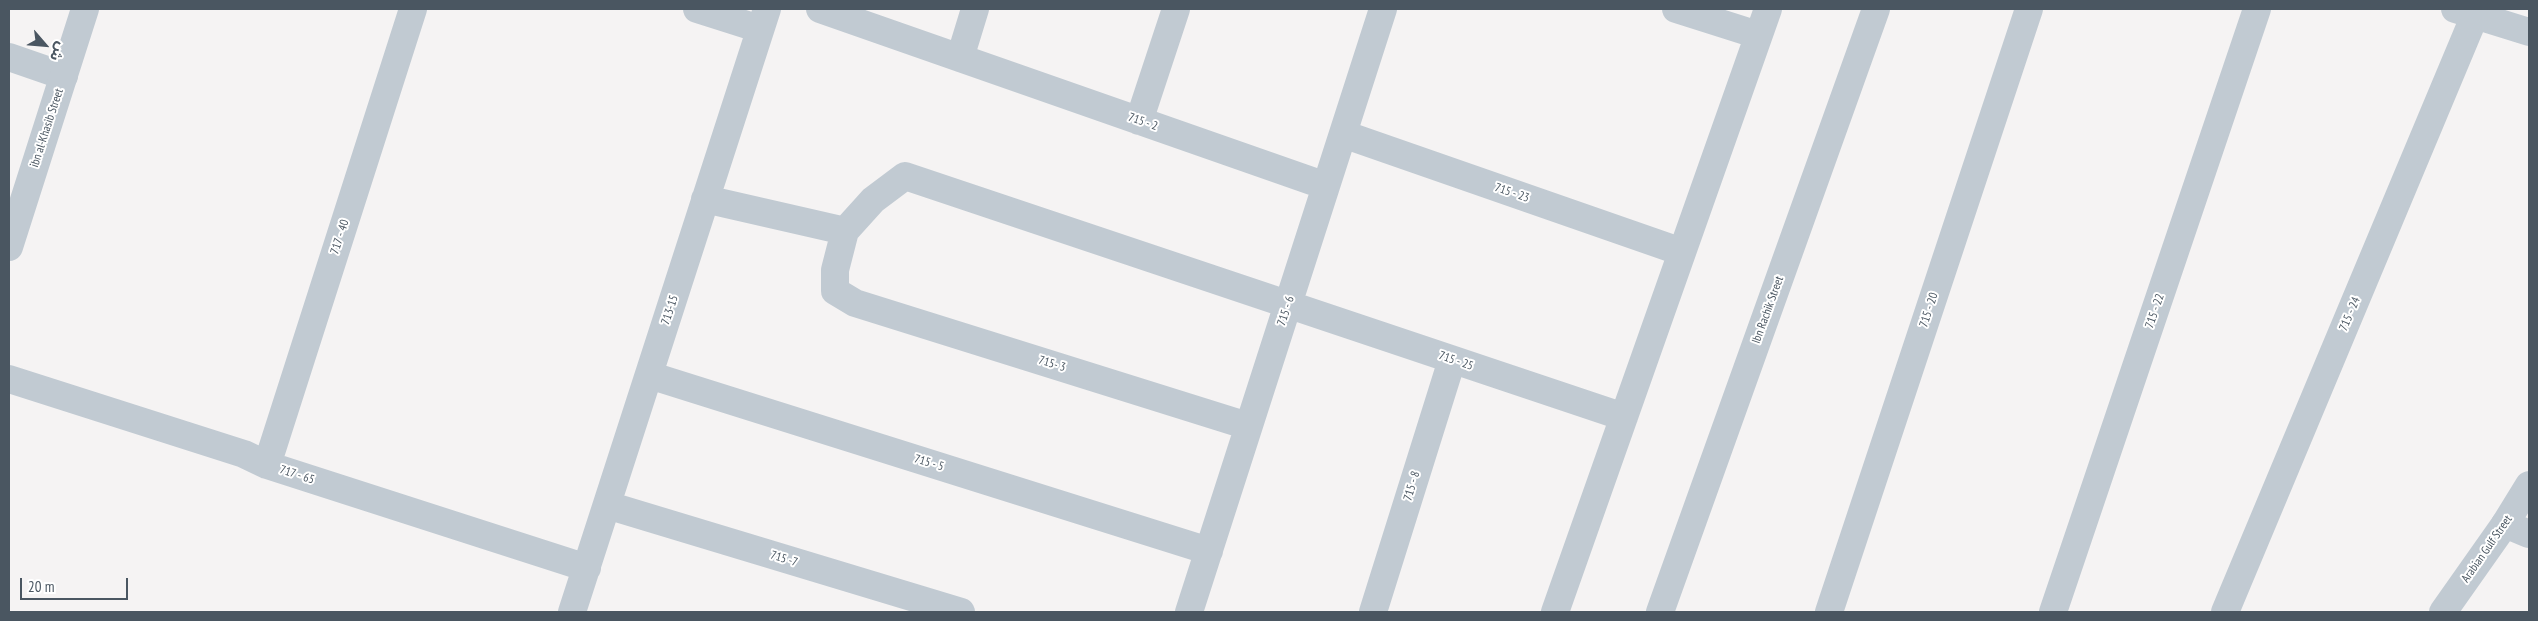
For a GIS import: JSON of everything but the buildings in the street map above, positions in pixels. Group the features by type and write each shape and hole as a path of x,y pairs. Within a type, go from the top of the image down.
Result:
{"street":[{"name":"ibn al-Khasib Street","path":"9,247 85,9"},
{"name":"717 - 40","path":"267,465 413,9"},
{"path":"697,9 764,19"},
{"name":"715 - 2","path":"820,9 1326,186"},
{"path":"960,58 975,9"},
{"path":"1139,120 1176,9"},
{"name":"715 - 6","path":"1189,612 1383,9"},
{"path":"1676,9 1758,35"},
{"path":"1555,612 1768,9"},
{"name":"Ibn Rachik Street","path":"1660,612 1876,9"},
{"name":"715 - 20","path":"1833,611 2029,9"},
{"name":"715 - 22","path":"2053,612 2257,9"},
{"path":"2465,12 2529,32"},
{"name":"715 - 24","path":"2225,612 2465,12"},
{"name":"713-15","path":"572,612 764,19"},
{"path":"9,57 64,76"},
{"name":"715 - 23","path":"1343,134 1682,252"},
{"name":"715 - 25","path":"845,231 873,200 905,176 1624,417"},
{"path":"705,199 845,231"},
{"name":"715- 3","path":"845,231 835,270 835,291 855,302 1248,426"},
{"name":"715 - 8","path":"1373,612 1452,360"},
{"name":"715 - 5","path":"649,375 1208,550"},
{"name":"717 - 65","path":"9,378 244,454 267,465 587,568"},
{"name":"Arabian Gulf Street","path":"2443,612 2517,529 2529,485"},
{"name":"715 -7","path":"607,505 961,612"}]}
